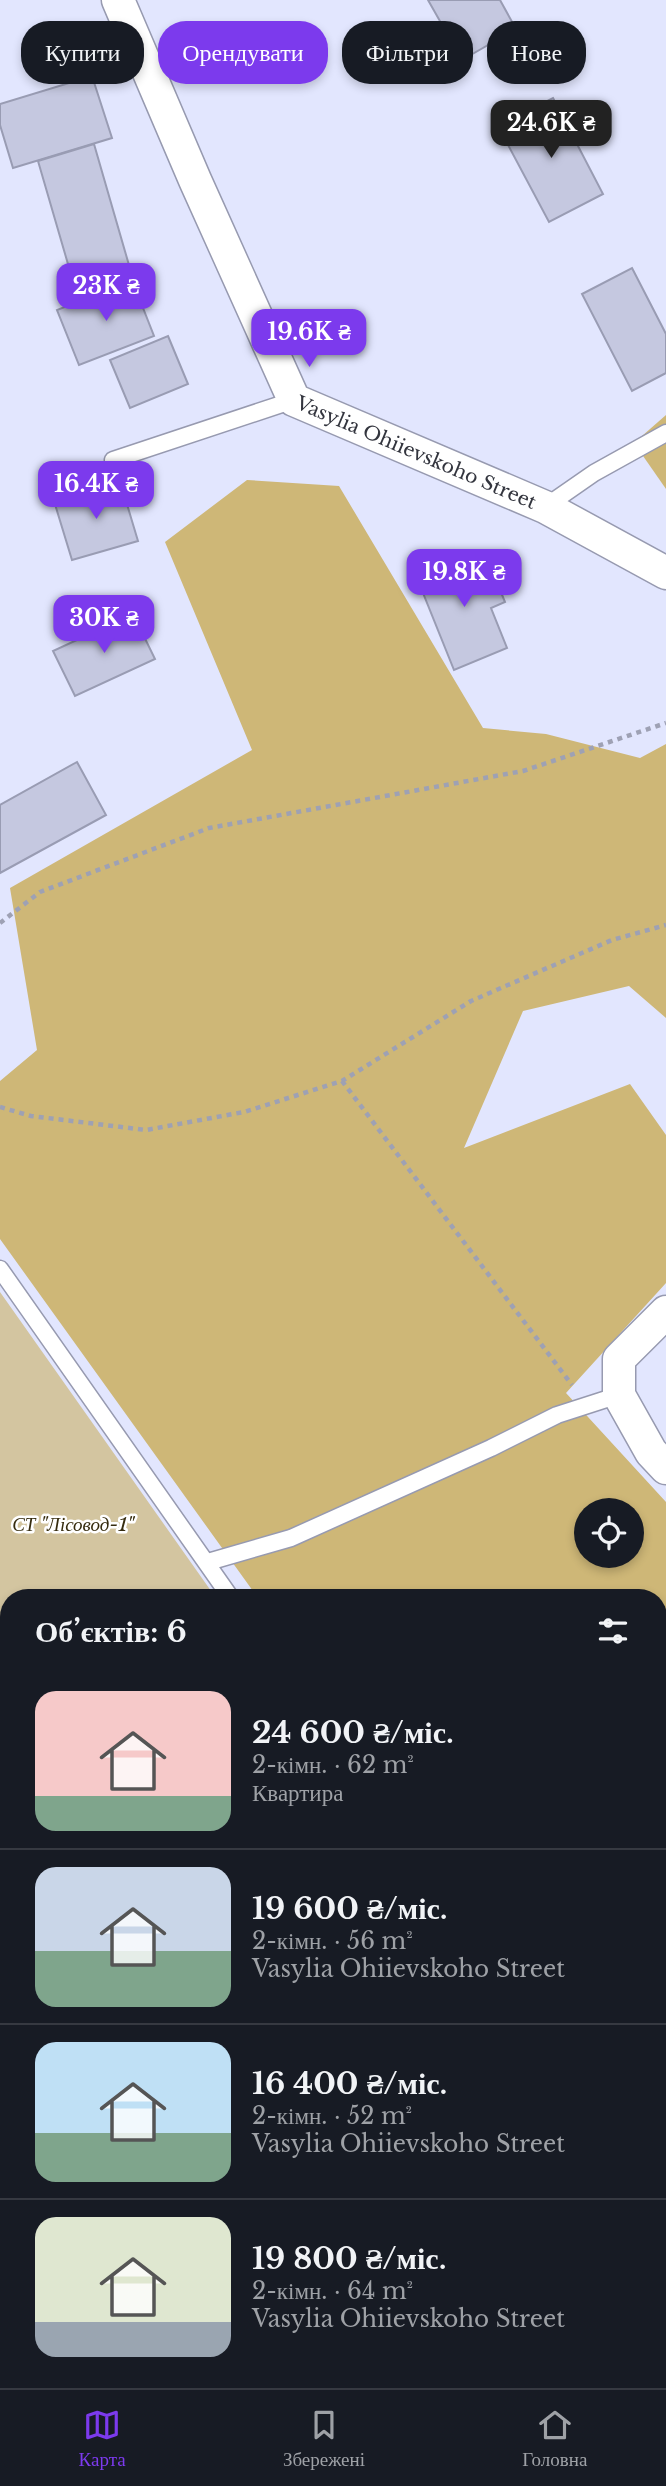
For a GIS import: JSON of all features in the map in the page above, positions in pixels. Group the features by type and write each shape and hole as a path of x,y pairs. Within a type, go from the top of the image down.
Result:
{"street":[{"name":"Vasylia Ohiievskoho Street","path":"118,0 294,400 545,507 666,573"},
{"path":"666,1312 619,1359 620,1395 651,1452 666,1468"}],"lane":[{"path":"113,460 294,400"},
{"path":"545,507 594,473 666,433"},
{"path":"0,1269 225,1589"},
{"path":"208,1562 291,1538 478,1454 557,1415 620,1395"}],"path":[{"path":"0,923 40,892 209,828 523,771 666,723"},
{"path":"0,1107 30,1116 146,1130 244,1112 342,1081 471,1002 612,940 666,925"},
{"path":"342,1081 579,1394 620,1395"}],"green space":[{"name":"СТ \"Лісовод-1\"","path":"0,1292 210,1589 0,1589"}],"shaded area":[{"path":"666,415 666,489 634,443"},
{"path":"247,480 339,486 483,728 546,734 640,758 666,744 666,1018 629,986 523,1011 464,1148 630,1084 666,1135 666,1283 566,1393 666,1502 666,1589 252,1589 0,1239 0,1081 37,1050 10,888 252,750 165,542"}],"building":[{"path":"428,0 500,0 512,21 487,21 487,46 473,54 473,21 440,21"},
{"path":"66,84 95,84 112,138 13,168 0,125 0,104"},
{"path":"553,98 603,194 549,222 498,126"},
{"path":"94,144 133,279 77,295 38,161"},
{"path":"632,268 666,334 666,373 632,391 582,294"},
{"path":"132,280 154,336 79,365 57,310"},
{"path":"168,336 188,384 130,408 110,360"},
{"path":"120,481 138,541 72,560 54,501"},
{"path":"468,552 476,573 491,568 505,602 491,608 507,648 454,670 415,573"},
{"path":"133,614 155,659 75,696 53,651"},
{"path":"77,762 106,815 0,873 0,805"}]}
